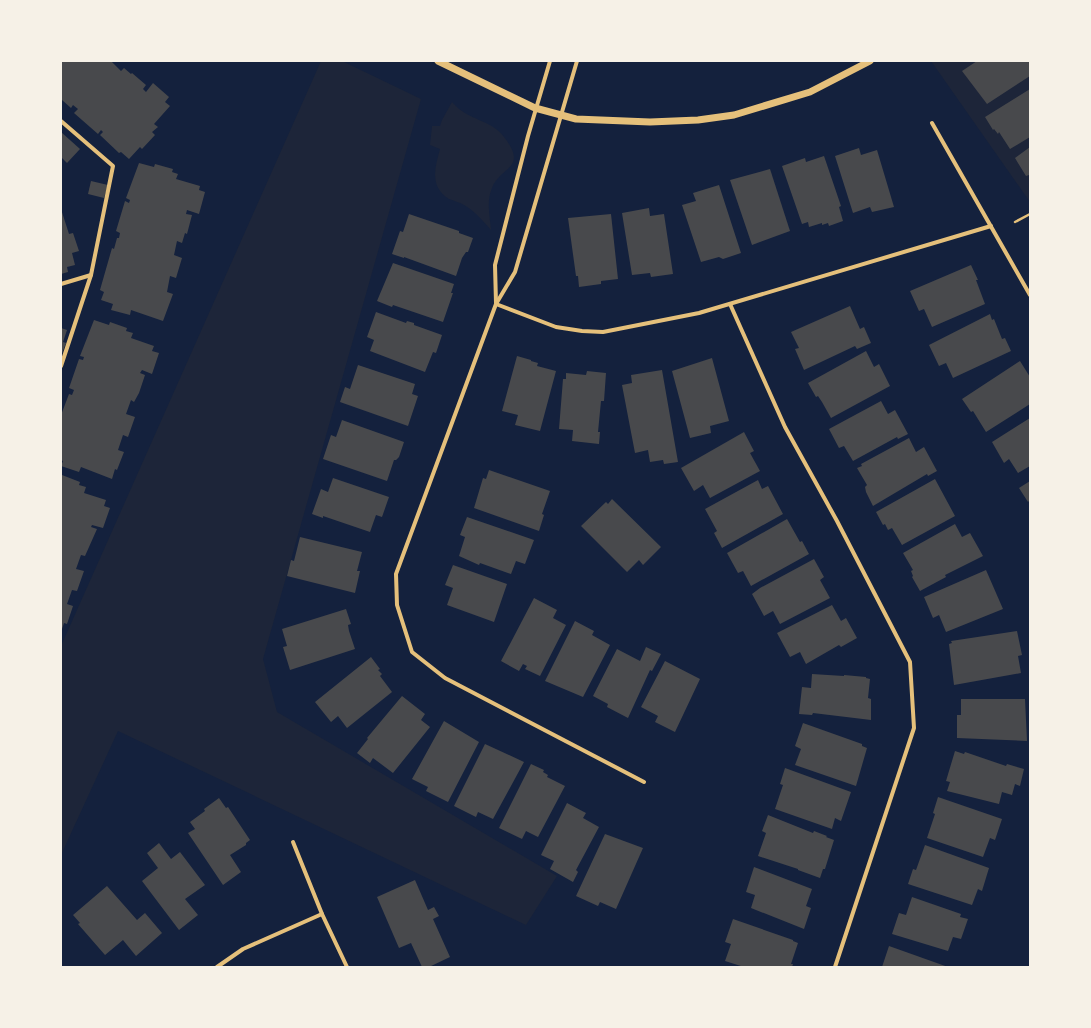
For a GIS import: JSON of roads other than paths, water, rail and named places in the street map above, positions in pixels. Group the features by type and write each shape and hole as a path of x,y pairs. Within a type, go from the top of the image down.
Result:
{"street":[{"path":"438,61 536,108 576,119 650,122 698,120 734,114 810,92 870,61"},
{"path":"496,304 495,265 536,108 550,61"},
{"path":"577,61 515,272 496,304 396,574 397,605 402,625 412,652 445,678 644,782"},
{"path":"61,121 113,166 91,275 61,366"},
{"path":"932,123 1030,295"},
{"path":"496,304 556,327 582,332 603,332 699,313 992,226"},
{"path":"61,284 91,275"},
{"path":"730,304 785,427 837,521 910,662 914,728 835,967"},
{"path":"293,842 322,914 347,967"},
{"path":"218,967 243,949 322,914"}]}
